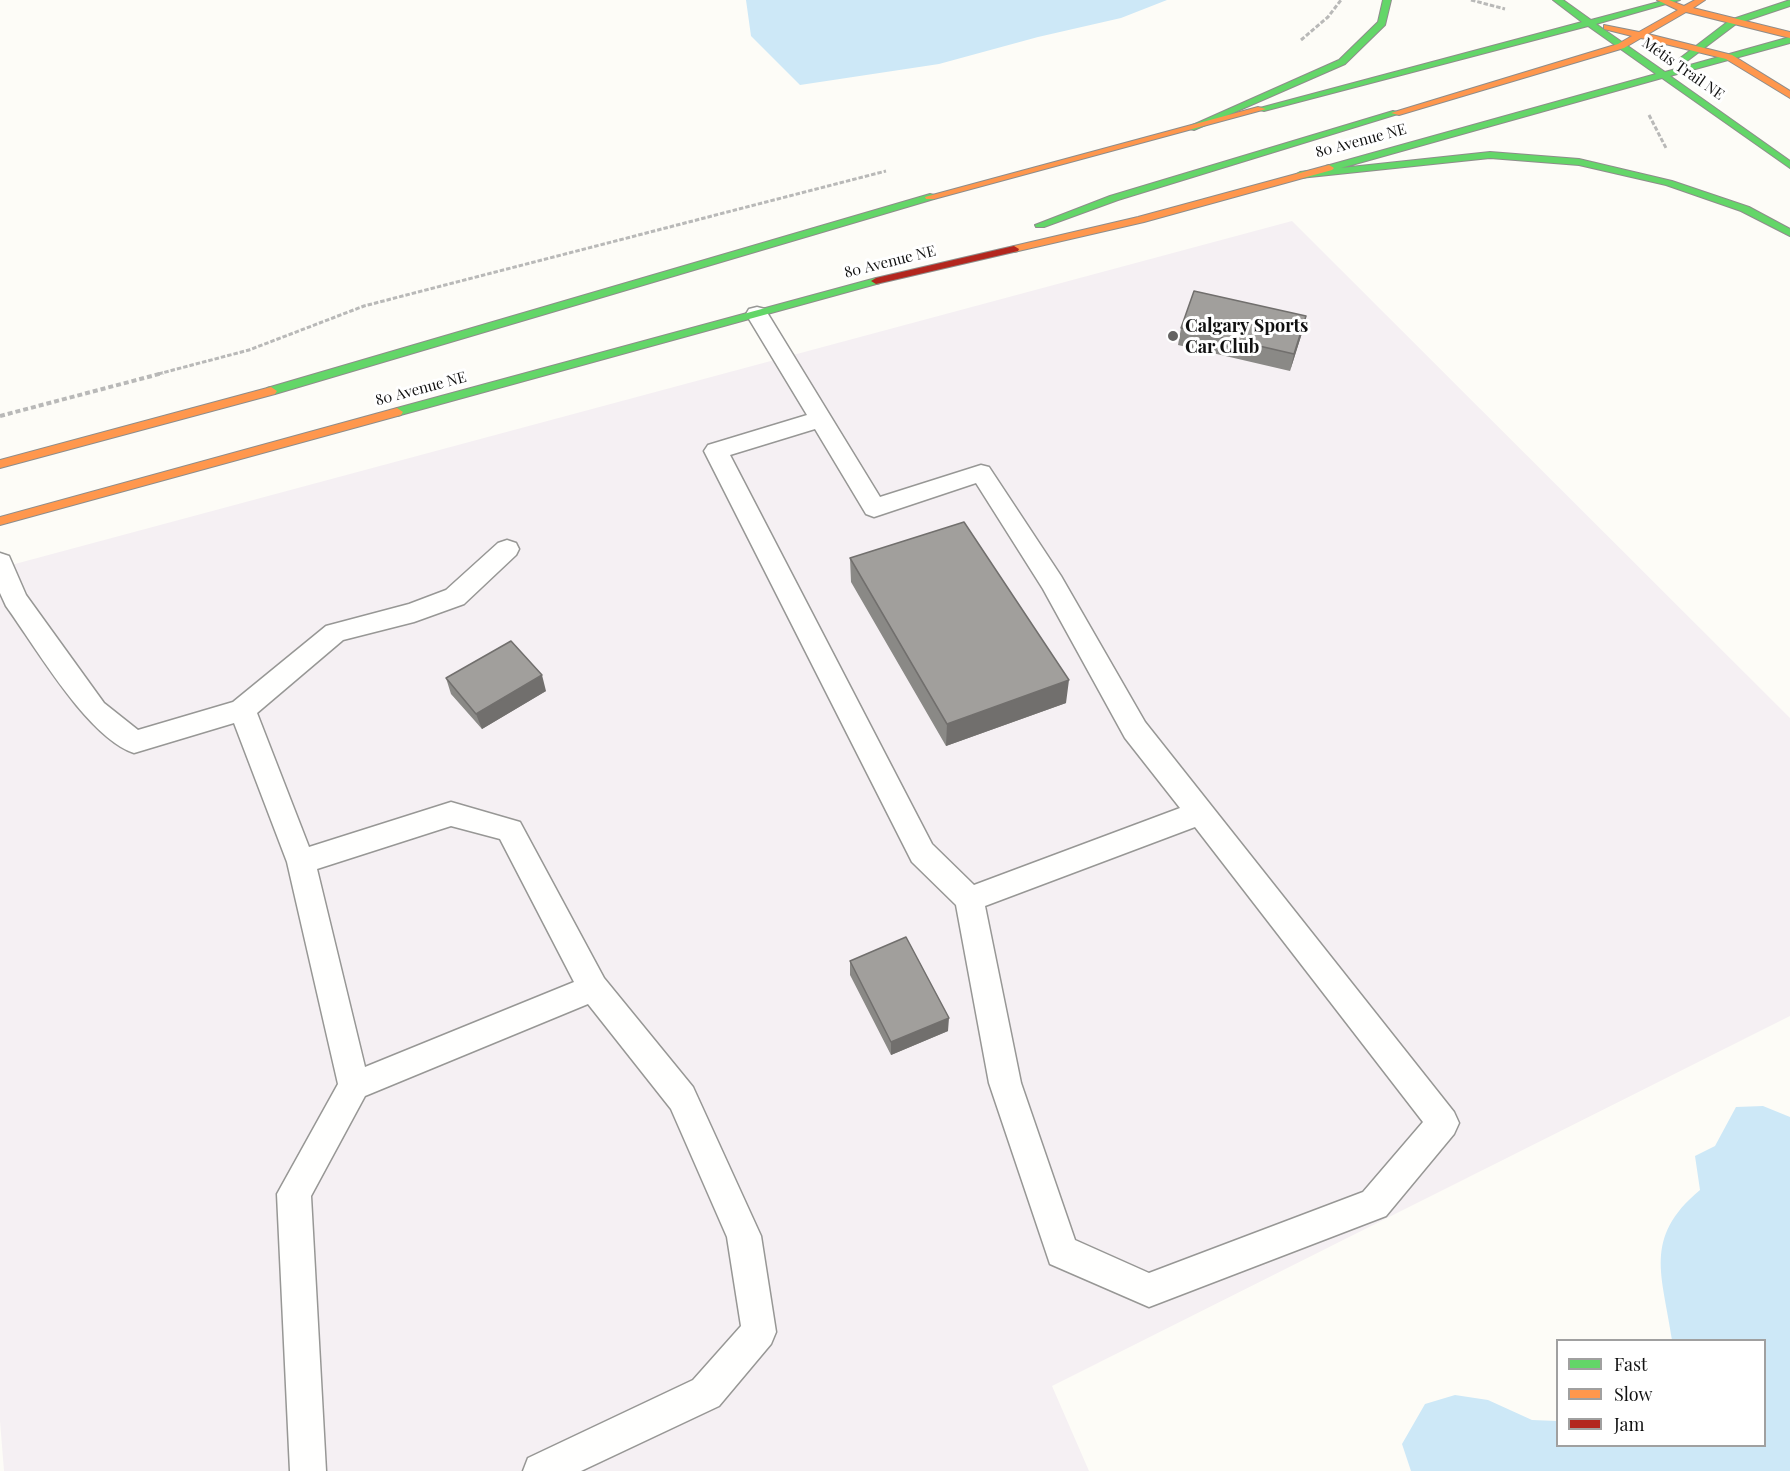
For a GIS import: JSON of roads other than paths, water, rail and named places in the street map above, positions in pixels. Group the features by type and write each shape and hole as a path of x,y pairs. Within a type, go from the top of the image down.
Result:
{"street":[{"path":"1191,128 1342,62 1382,23 1387,0"},
{"name":"Métis Trail NE","path":"1557,0 1790,165"},
{"path":"0,464 249,398 975,184 1588,23 1672,3 1701,0"},
{"path":"1740,0 1790,33"},
{"path":"1672,3 1733,22 1790,33"},
{"path":"903,274 1114,198 1621,46 1640,35 1672,3"},
{"path":"1665,76 1695,48 1733,22 1790,3"},
{"path":"1588,23 1729,57 1790,95"},
{"name":"80 Avenue NE","path":"0,521 903,274 1140,220 1790,40"},
{"path":"1300,175 1490,155 1579,162 1669,183 1745,209 1790,233"}],"lane":[{"path":"757,314 821,419 874,508 981,473 1052,584 1135,730 1443,1123 1374,1204 1149,1290 1062,1252 1005,1083 969,899 922,853 716,451 821,419"},
{"path":"0,562 15,599 95,710 134,742 242,710 335,633 414,612 455,597 507,549"},
{"path":"242,710 301,862 354,1086"},
{"path":"969,899 1200,813"},
{"path":"301,862 451,814 510,830 593,988 682,1098 744,1236 759,1332 706,1394 541,1471"},
{"path":"308,1471 294,1194 354,1086 593,988"}],"water":[{"path":"746,0 1167,0 1121,18 1038,37 939,64 800,85 751,36"},
{"path":"1763,1106 1790,1117 1790,1471 1411,1471 1402,1444 1425,1404 1455,1395 1488,1400 1532,1420 1556,1421 1556,1447 1766,1447 1766,1339 1672,1339 1662,1277 1663,1242 1670,1225 1682,1208 1700,1190 1695,1156 1715,1146 1736,1107"}],"place":[{"name":"Calgary Sports Car Club","path":"1173,336"}]}
